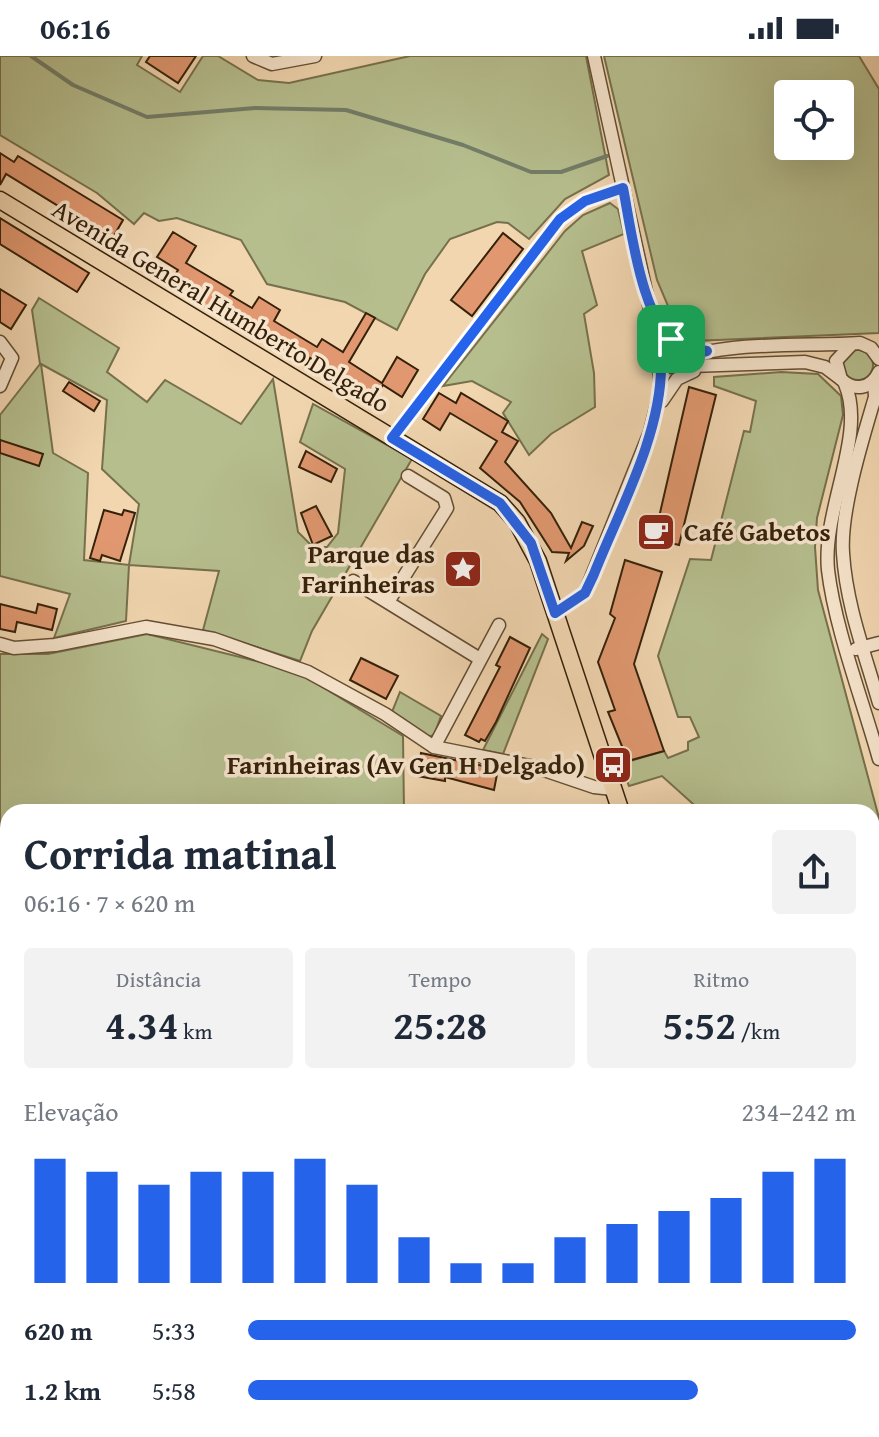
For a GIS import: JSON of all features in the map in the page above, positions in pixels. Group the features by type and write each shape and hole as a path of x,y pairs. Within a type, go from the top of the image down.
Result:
{"main road":[{"name":"Avenida General Humberto Delgado","path":"0,200 500,503 531,543 619,804"}],"street":[{"path":"253,56 272,64 315,56"},
{"path":"594,56 661,367 658,407"},
{"path":"392,438 560,219 585,201 623,188"},
{"path":"649,308 671,339 683,347 707,351"},
{"path":"0,342 12,358 0,386"},
{"path":"661,367 680,357 707,351 879,343"},
{"path":"879,359 871,348 857,344 843,349 836,361 853,421 827,544 833,594 879,759"},
{"path":"661,367 805,362 825,367 857,388 877,377"},
{"path":"555,613 585,593 658,407 677,379 707,367"},
{"path":"877,377 875,397 846,515 842,550 845,578 879,703"},
{"path":"388,602 447,508 444,498 408,476"},
{"path":"353,581 480,659"},
{"path":"434,747 499,625"},
{"path":"0,644 14,648 55,645 146,627 214,639 308,672 385,714 434,747 535,767 594,787 613,789"},
{"path":"849,651 879,643"}],"green space":[{"path":"0,56 142,56 137,65 180,92 203,56 218,56 258,80 289,83 410,56 586,56 609,175 565,199 529,239 508,223 497,222 450,239 425,274 397,330 345,302 267,284 241,240 177,218 159,221 144,213 134,224 97,193 0,135"},
{"path":"604,56 859,56 879,89 879,333 694,341 679,332 657,280"},
{"path":"610,203 618,209 624,234 582,251 597,305 584,314 594,373 595,407 551,434 529,455 503,413 511,402 472,381 443,386 565,231 583,215"},
{"path":"39,298 119,348 107,372 147,402 165,380 241,424 273,379 298,532 313,547 327,547 338,533 345,469 300,442 313,404 412,459 312,631 300,661 203,630 219,571 129,565 126,621 54,638 70,594 0,576 0,415 40,364 32,310","holes":["41,364 107,400 102,469 139,504 129,565 84,560 88,473 53,453"]},
{"path":"858,350 869,354 873,365 869,376 858,380 847,376 843,365 847,354"},
{"path":"781,372 818,374 841,396 843,415 817,518 815,547 818,590 875,804 693,804 662,776 629,786 620,764 664,751 668,758 688,750 688,742 699,737 690,717 678,717 658,656 690,559 711,560 744,431 750,432 756,401 714,386 714,377"},
{"path":"147,634 296,671 403,736 404,804 0,804 0,654 48,654"},
{"path":"542,634 548,639 503,754 483,750"},
{"path":"400,692 441,716 434,735 428,737 392,712"}],"building":[{"path":"150,56 196,56 178,83 146,62"},
{"path":"0,153 14,162 18,156 123,220 112,239 6,174 0,185"},
{"path":"0,218 89,273 77,292 0,244"},
{"path":"173,232 196,246 186,263 233,291 230,295 252,308 259,297 280,310 274,321 317,347 322,339 343,352 366,313 375,318 349,362 382,383 397,357 418,370 402,397 383,385 372,404 327,377 331,371 310,358 306,365 263,339 267,332 245,319 240,328 169,285 178,270 157,257"},
{"path":"503,233 523,249 472,316 451,300"},
{"path":"0,289 26,305 11,329 0,322"},
{"path":"69,382 100,401 94,411 63,391"},
{"path":"689,387 716,395 679,545 654,539"},
{"path":"439,393 456,403 461,393 508,421 502,432 518,441 505,462 551,513 571,548 582,522 593,526 584,546 566,561 569,553 552,552 520,502 480,468 497,441 450,413 440,430 423,419"},
{"path":"0,440 43,454 39,466 0,453"},
{"path":"306,451 337,469 331,482 299,467"},
{"path":"316,506 332,536 313,545 301,513"},
{"path":"104,510 122,515 124,510 135,513 120,561 102,555 100,561 90,558"},
{"path":"625,560 662,572 634,664 664,751 628,761 608,712 615,710 598,662 615,618 610,614"},
{"path":"0,604 36,613 38,604 57,609 52,630 17,622 15,632 0,629"},
{"path":"510,637 530,648 496,722 485,741 481,739 479,742 465,735 500,667 496,665"},
{"path":"361,658 398,676 386,699 350,680"},
{"path":"421,753 498,769 494,790 445,777 445,781 417,776"}],"waterway":[{"path":"31,56 73,85 147,117 255,108 346,110 463,145 531,172 561,172 607,156"}],"place":[{"name":"Café Gabetos","path":"656,532"},
{"name":"Parque das Farinheiras","path":"463,569"},
{"name":"Farinheiras (Av Gen H Delgado)","path":"613,765"}],"route":[{"path":"623,188 649,308 671,339 683,347 707,351 680,357 661,367 658,407 650,432 594,574 585,593 573,604 555,613 531,543 500,503 392,438 551,229 575,206 596,196 623,188"}]}
